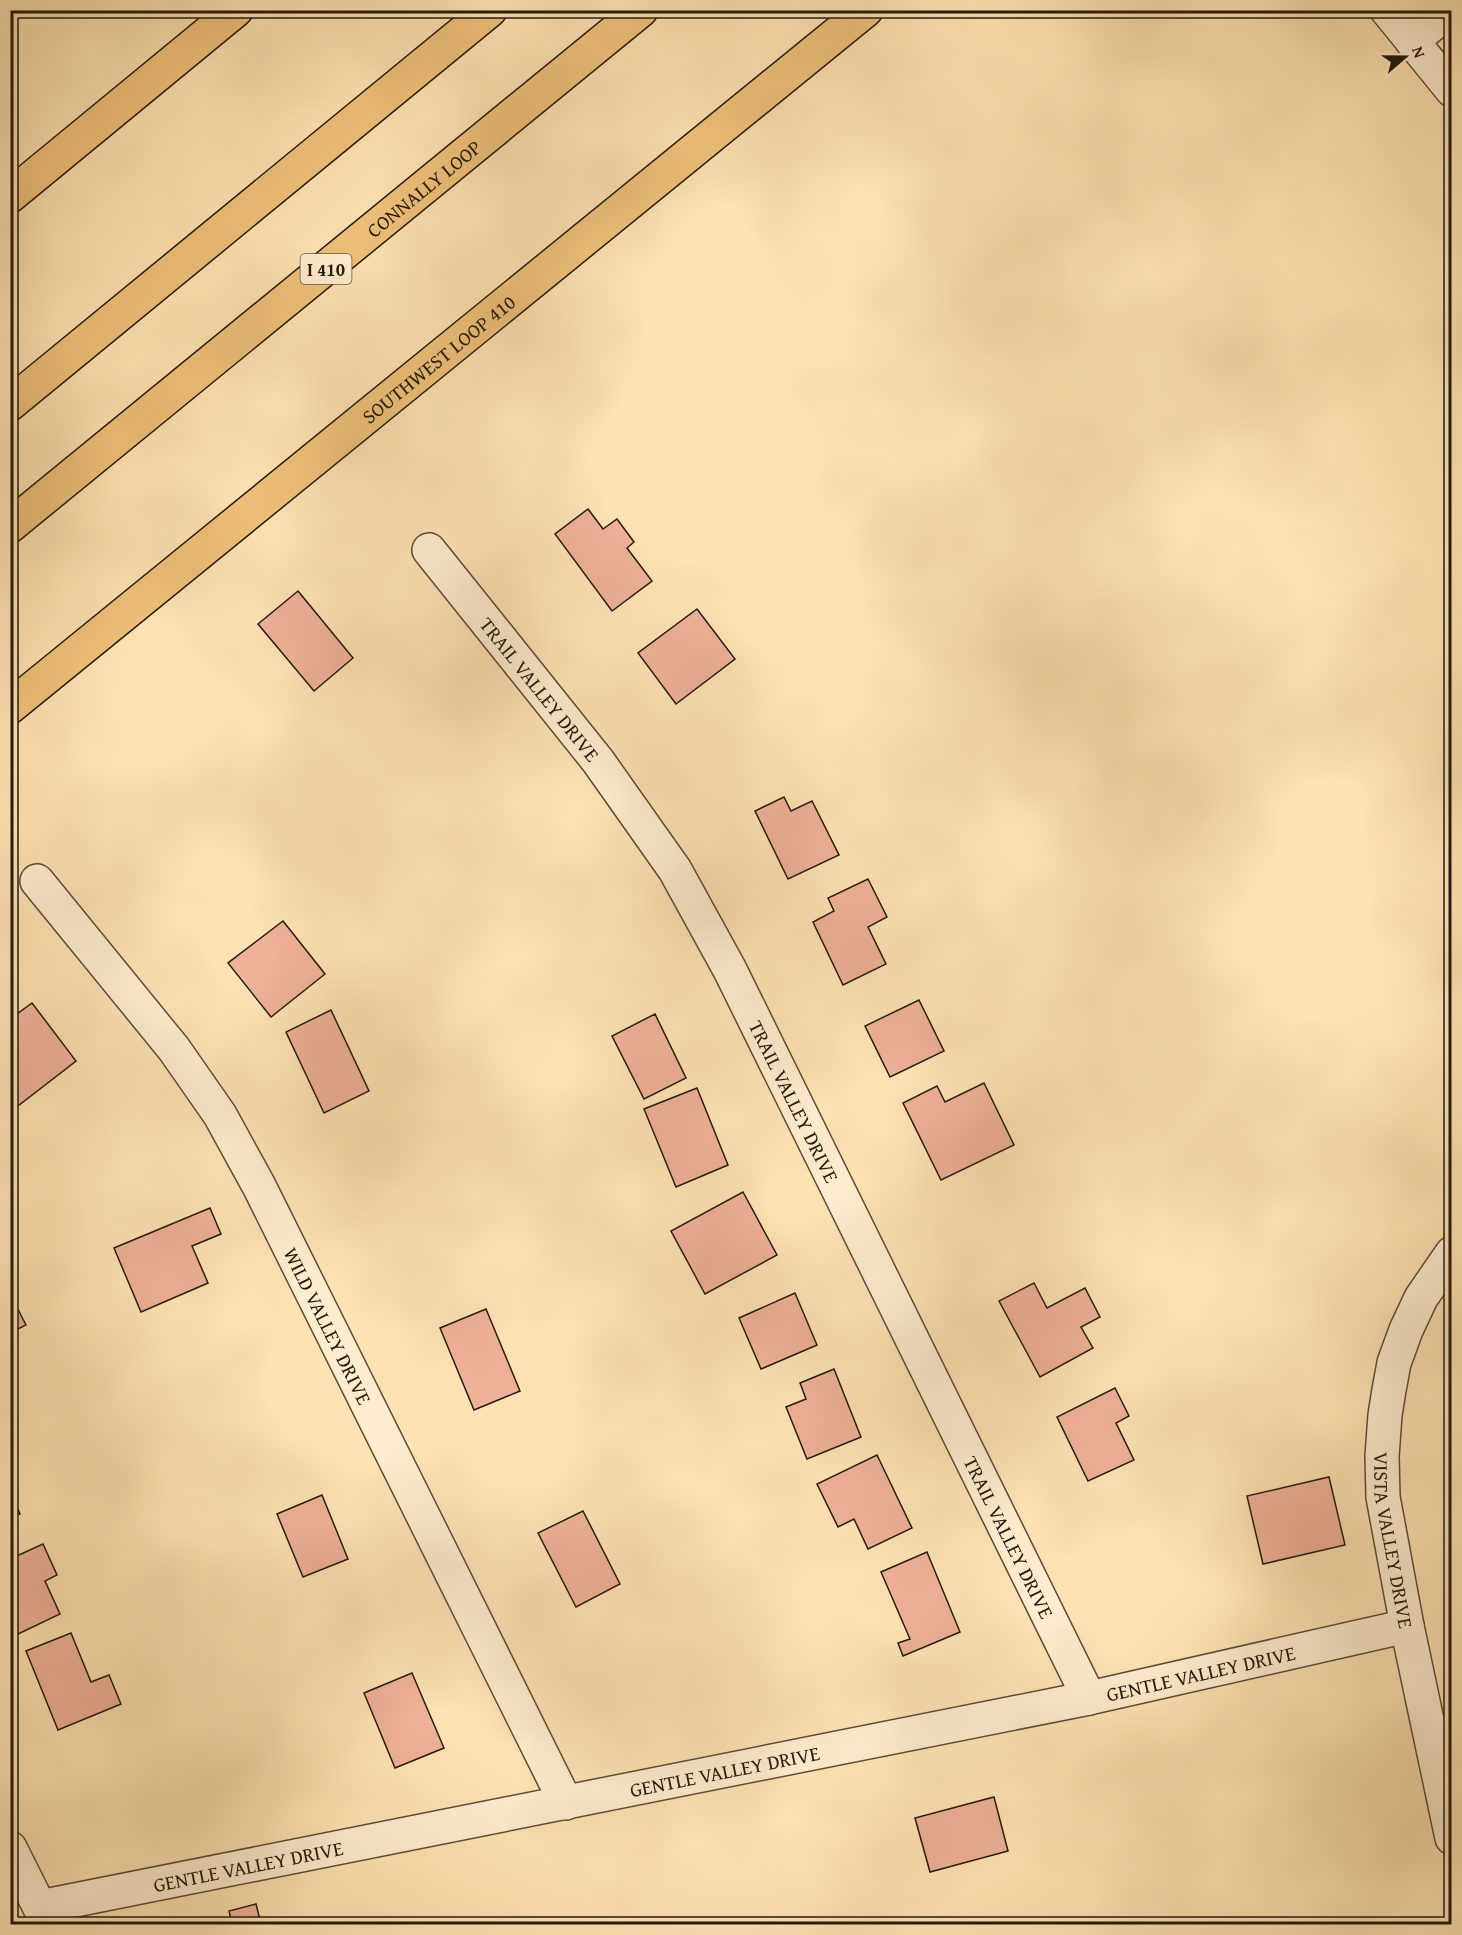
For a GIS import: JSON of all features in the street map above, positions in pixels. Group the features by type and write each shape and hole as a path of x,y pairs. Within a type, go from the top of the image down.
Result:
{"main road":[{"path":"10,196 236,10"},
{"path":"10,404 490,10"},
{"name":"CONNALLY LOOP","path":"10,526 641,10"},
{"name":"SOUTHWEST LOOP 410","path":"10,708 866,10"}],"street":[{"path":"1387,10 1452,90"},
{"path":"1412,41 1450,10"},
{"name":"TRAIL VALLEY DRIVE","path":"429,550 598,761 675,870 730,970 1089,1698"},
{"name":"WILD VALLEY DRIVE","path":"37,881 174,1049 220,1115 264,1197 566,1803"},
{"name":"VISTA VALLEY DRIVE","path":"1452,1253 1421,1298 1394,1364 1384,1415 1382,1456 1383,1497 1407,1626 1452,1838"},
{"name":"GENTLE VALLEY DRIVE","path":"44,1916 566,1803 1089,1698 1407,1626"},
{"path":"10,1848 44,1916"}],"building":[{"path":"588,509 603,529 617,519 634,542 627,548 652,581 612,611 555,534"},
{"path":"298,591 353,658 314,691 258,624"},
{"path":"697,609 735,659 676,704 638,653"},
{"path":"784,797 791,811 812,801 839,855 788,879 755,811"},
{"path":"868,879 887,917 868,927 886,964 843,985 813,922 834,911 828,898"},
{"path":"283,921 325,974 271,1017 228,963"},
{"path":"919,1000 944,1051 890,1077 865,1026"},
{"path":"32,1003 76,1061 14,1109 10,1104 10,1053 14,1050 10,1045 10,1019"},
{"path":"331,1010 369,1091 324,1113 286,1032"},
{"path":"655,1014 686,1078 644,1099 612,1036"},
{"path":"984,1083 1014,1145 941,1180 903,1103 937,1086 945,1102"},
{"path":"697,1088 728,1165 676,1187 644,1109"},
{"path":"743,1192 777,1255 705,1294 671,1231"},
{"path":"210,1208 221,1234 192,1246 208,1283 141,1312 114,1248"},
{"path":"1034,1283 1047,1308 1085,1288 1100,1317 1081,1327 1093,1348 1040,1377 999,1301"},
{"path":"795,1293 817,1345 761,1369 739,1318"},
{"path":"10,1294 26,1325 10,1333"},
{"path":"486,1309 520,1391 474,1410 440,1328"},
{"path":"834,1369 861,1437 807,1459 786,1407 806,1399 800,1383"},
{"path":"1115,1388 1129,1416 1116,1423 1134,1460 1088,1481 1057,1417"},
{"path":"877,1455 912,1528 868,1549 854,1519 838,1527 817,1484"},
{"path":"1329,1477 1345,1545 1263,1564 1247,1496"},
{"path":"10,1490 20,1514 10,1517"},
{"path":"322,1495 348,1559 303,1577 277,1514"},
{"path":"583,1511 620,1584 576,1607 538,1533"},
{"path":"43,1544 57,1575 45,1581 60,1614 14,1636 10,1628 10,1559"},
{"path":"927,1552 960,1632 903,1656 898,1643 910,1639 881,1572"},
{"path":"71,1633 91,1682 109,1675 121,1704 58,1730 26,1651"},
{"path":"412,1673 444,1748 395,1768 364,1693"},
{"path":"994,1797 1008,1851 930,1872 915,1818"},
{"path":"256,1904 261,1924 232,1924 229,1911"}]}
